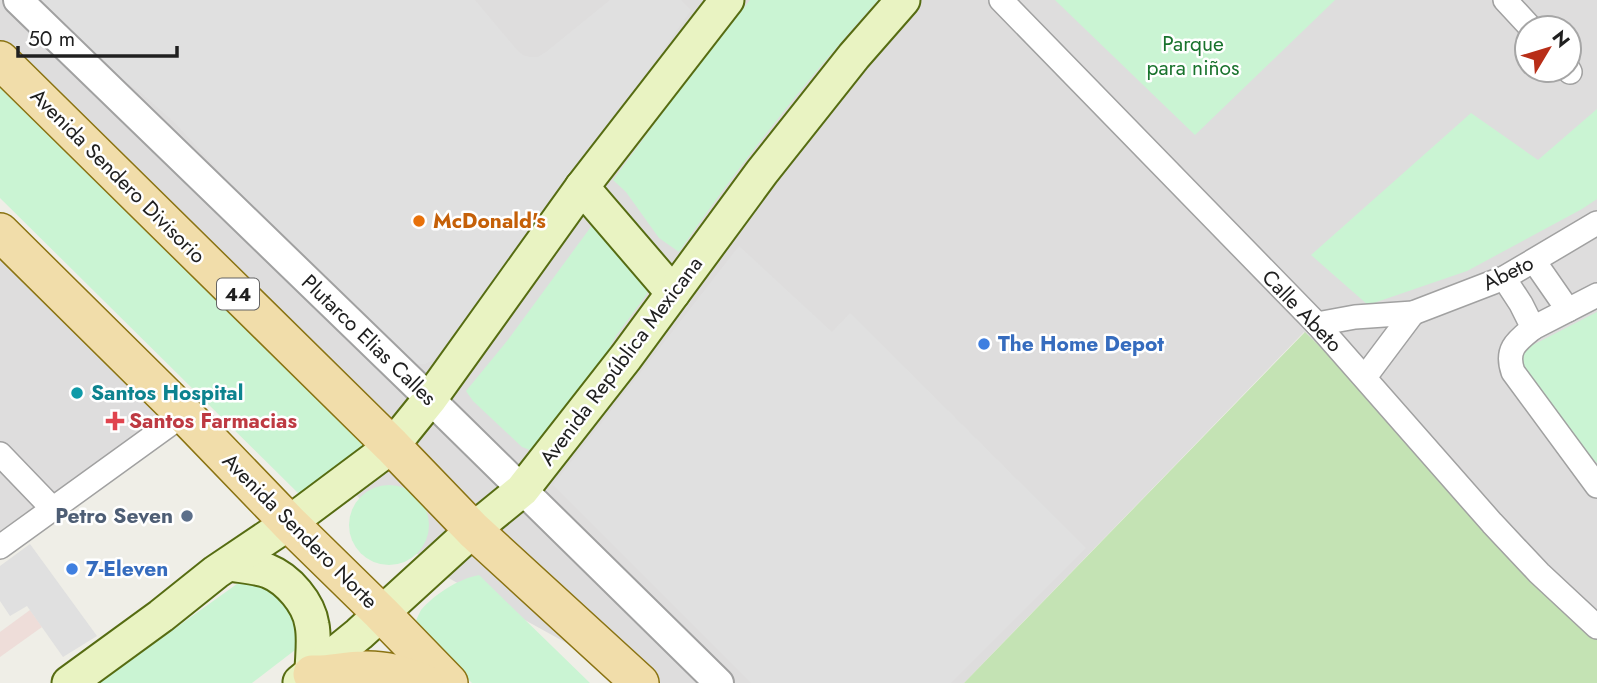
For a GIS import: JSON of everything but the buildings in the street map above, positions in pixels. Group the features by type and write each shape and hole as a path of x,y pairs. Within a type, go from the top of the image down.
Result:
{"main road":[{"path":"69,683 392,446 430,399 582,187 727,0"},
{"name":"Avenida República Mexicana","path":"305,679 522,490 809,112 903,0"},
{"name":"Avenida Sendero Divisorio","path":"0,60 392,446 473,530"},
{"path":"582,187 673,293"},
{"name":"Avenida Sendero Norte","path":"0,232 449,683"},
{"name":"44","path":"473,530 640,683"},
{"path":"230,564 268,571 286,583 302,600 310,614 313,628 305,679 364,669 402,674 424,683"}],"street":[{"name":"Plutarco Elias Calles","path":"18,0 719,683"},
{"name":"Calle Abeto","path":"1001,0 1317,324 1492,523 1539,573 1597,627"},
{"path":"1505,0 1518,14"},
{"name":"Abeto","path":"1317,324 1355,317 1413,313 1504,278 1597,223"},
{"path":"1534,261 1568,310"},
{"path":"1504,278 1521,304 1526,334"},
{"path":"1597,295 1526,334 1510,355 1513,372 1597,486"},
{"path":"1365,377 1413,313"},
{"path":"0,547 184,414"},
{"path":"0,454 52,508"}],"shaded area":[{"path":"0,0 1597,0 1597,640 1546,592 1372,398 1304,332 964,683 639,683 434,570 0,152"},
{"path":"37,0 475,0 517,50 530,57 538,57 546,52 610,0 681,0 691,10 594,149 448,345 433,360 416,364 408,362 232,189 176,124 139,91 119,78"},
{"path":"739,246 832,332 850,313 1086,548 951,683 751,683 553,485"},
{"path":"0,257 162,416 0,531"},
{"path":"30,544 97,636 63,657 27,606 10,616 0,601 0,566"},
{"path":"30,610 42,627 0,657 0,632"}],"green space":[{"path":"750,0 878,0 775,123 679,252 659,238 626,192 613,180"},
{"name":"Parque para niños","path":"1055,0 1335,0 1195,135"},
{"path":"0,78 364,444 300,495 0,198"},
{"path":"1597,109 1597,199 1467,271 1368,305 1311,255 1471,113 1538,160"},
{"path":"593,224 649,283 647,294 616,336 594,376 530,450 522,447 473,401 466,391 507,341"},
{"path":"1597,312 1597,463 1574,438 1519,364 1525,349"},
{"path":"1305,332 1372,398 1546,592 1597,640 1597,683 964,683"},
{"path":"389,485 404,488 417,497 426,510 429,525 426,540 417,553 404,562 389,565 374,562 361,553 352,540 349,525 352,510 361,497 374,488"},
{"path":"479,575 590,683 472,683 414,626 421,610 433,598 455,584"},
{"path":"248,576 293,598 299,647 252,683 99,683"}],"place":[{"name":"McDonald's","path":"419,221"},
{"name":"The Home Depot","path":"984,344"},
{"name":"Santos Hospital","path":"77,393"},
{"name":"Santos Farmacias","path":"115,421"},
{"name":"Petro Seven","path":"187,516"},
{"name":"7-Eleven","path":"72,569"}]}
